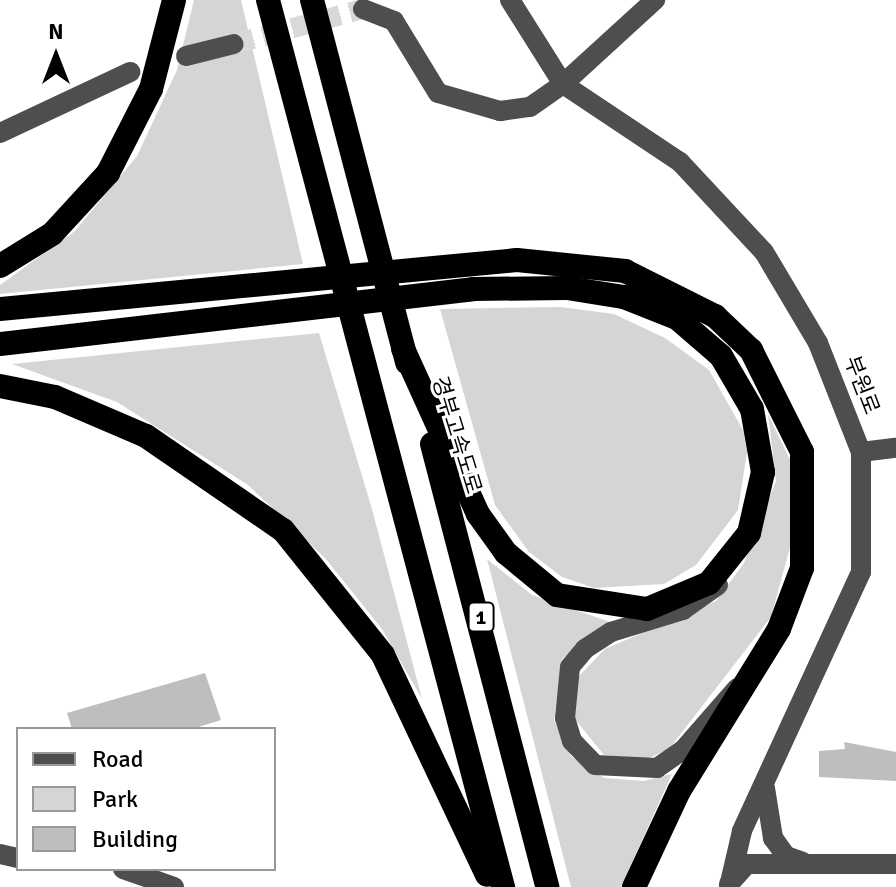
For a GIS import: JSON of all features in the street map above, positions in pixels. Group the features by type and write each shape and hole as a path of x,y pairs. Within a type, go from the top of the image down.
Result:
{"highway":[{"path":"0,266 52,234 108,173 151,89 176,52 174,0"},
{"name":"1","path":"268,0 316,202 503,887"},
{"name":"경부고속도로","path":"312,0 358,192 462,541 547,887"},
{"path":"0,309 517,260 587,264 666,287 715,316 751,350 802,452 802,568 754,676 679,791 634,887"},
{"path":"0,344 473,289 567,288 624,297 677,318 721,356 752,409 763,472 749,533 731,560 709,583 647,609 557,595 506,553 478,514 403,349"},
{"path":"0,386 55,397 146,436 283,530 383,655 493,887"}],"street":[{"name":"부원로","path":"510,0 563,84 680,162 744,228 818,343 861,452 861,572 766,779 731,886"},
{"path":"363,9 394,21 430,83 452,99 500,111 530,107 563,84 655,0"},
{"path":"176,52 234,44"},
{"path":"0,133 130,72"},
{"path":"861,452 896,448"},
{"path":"731,560 716,589 683,610 611,632 585,649 570,667 565,718 572,741 595,765 657,768 754,676"},
{"path":"766,779 764,810 773,838 786,856 806,864"},
{"path":"731,886 747,864 896,864"},
{"path":"129,871 174,887"}],"green space":[{"path":"194,0 241,0 303,264 0,294 0,285 75,231 137,156 177,70"},
{"path":"560,307 614,314 665,338 709,370 743,430 747,452 738,510 696,565 664,584 594,588 562,577 529,552 495,505 440,309"},
{"path":"319,333 372,509 422,699 382,629 325,558 248,485 117,402 12,364"},
{"path":"768,414 796,472 795,529 771,617 669,749 647,759 604,755 574,718 578,677 605,649 716,601 744,563 776,481"},
{"path":"487,559 532,595 610,622 562,659 554,720 571,756 604,778 644,781 672,774 621,887 571,887"}],"building":[{"path":"205,673 221,720 198,727 71,727 67,713"},
{"path":"844,742 896,752 896,781 819,777 819,751 845,749"}],"tunnel":[{"path":"234,44 363,9"}]}
